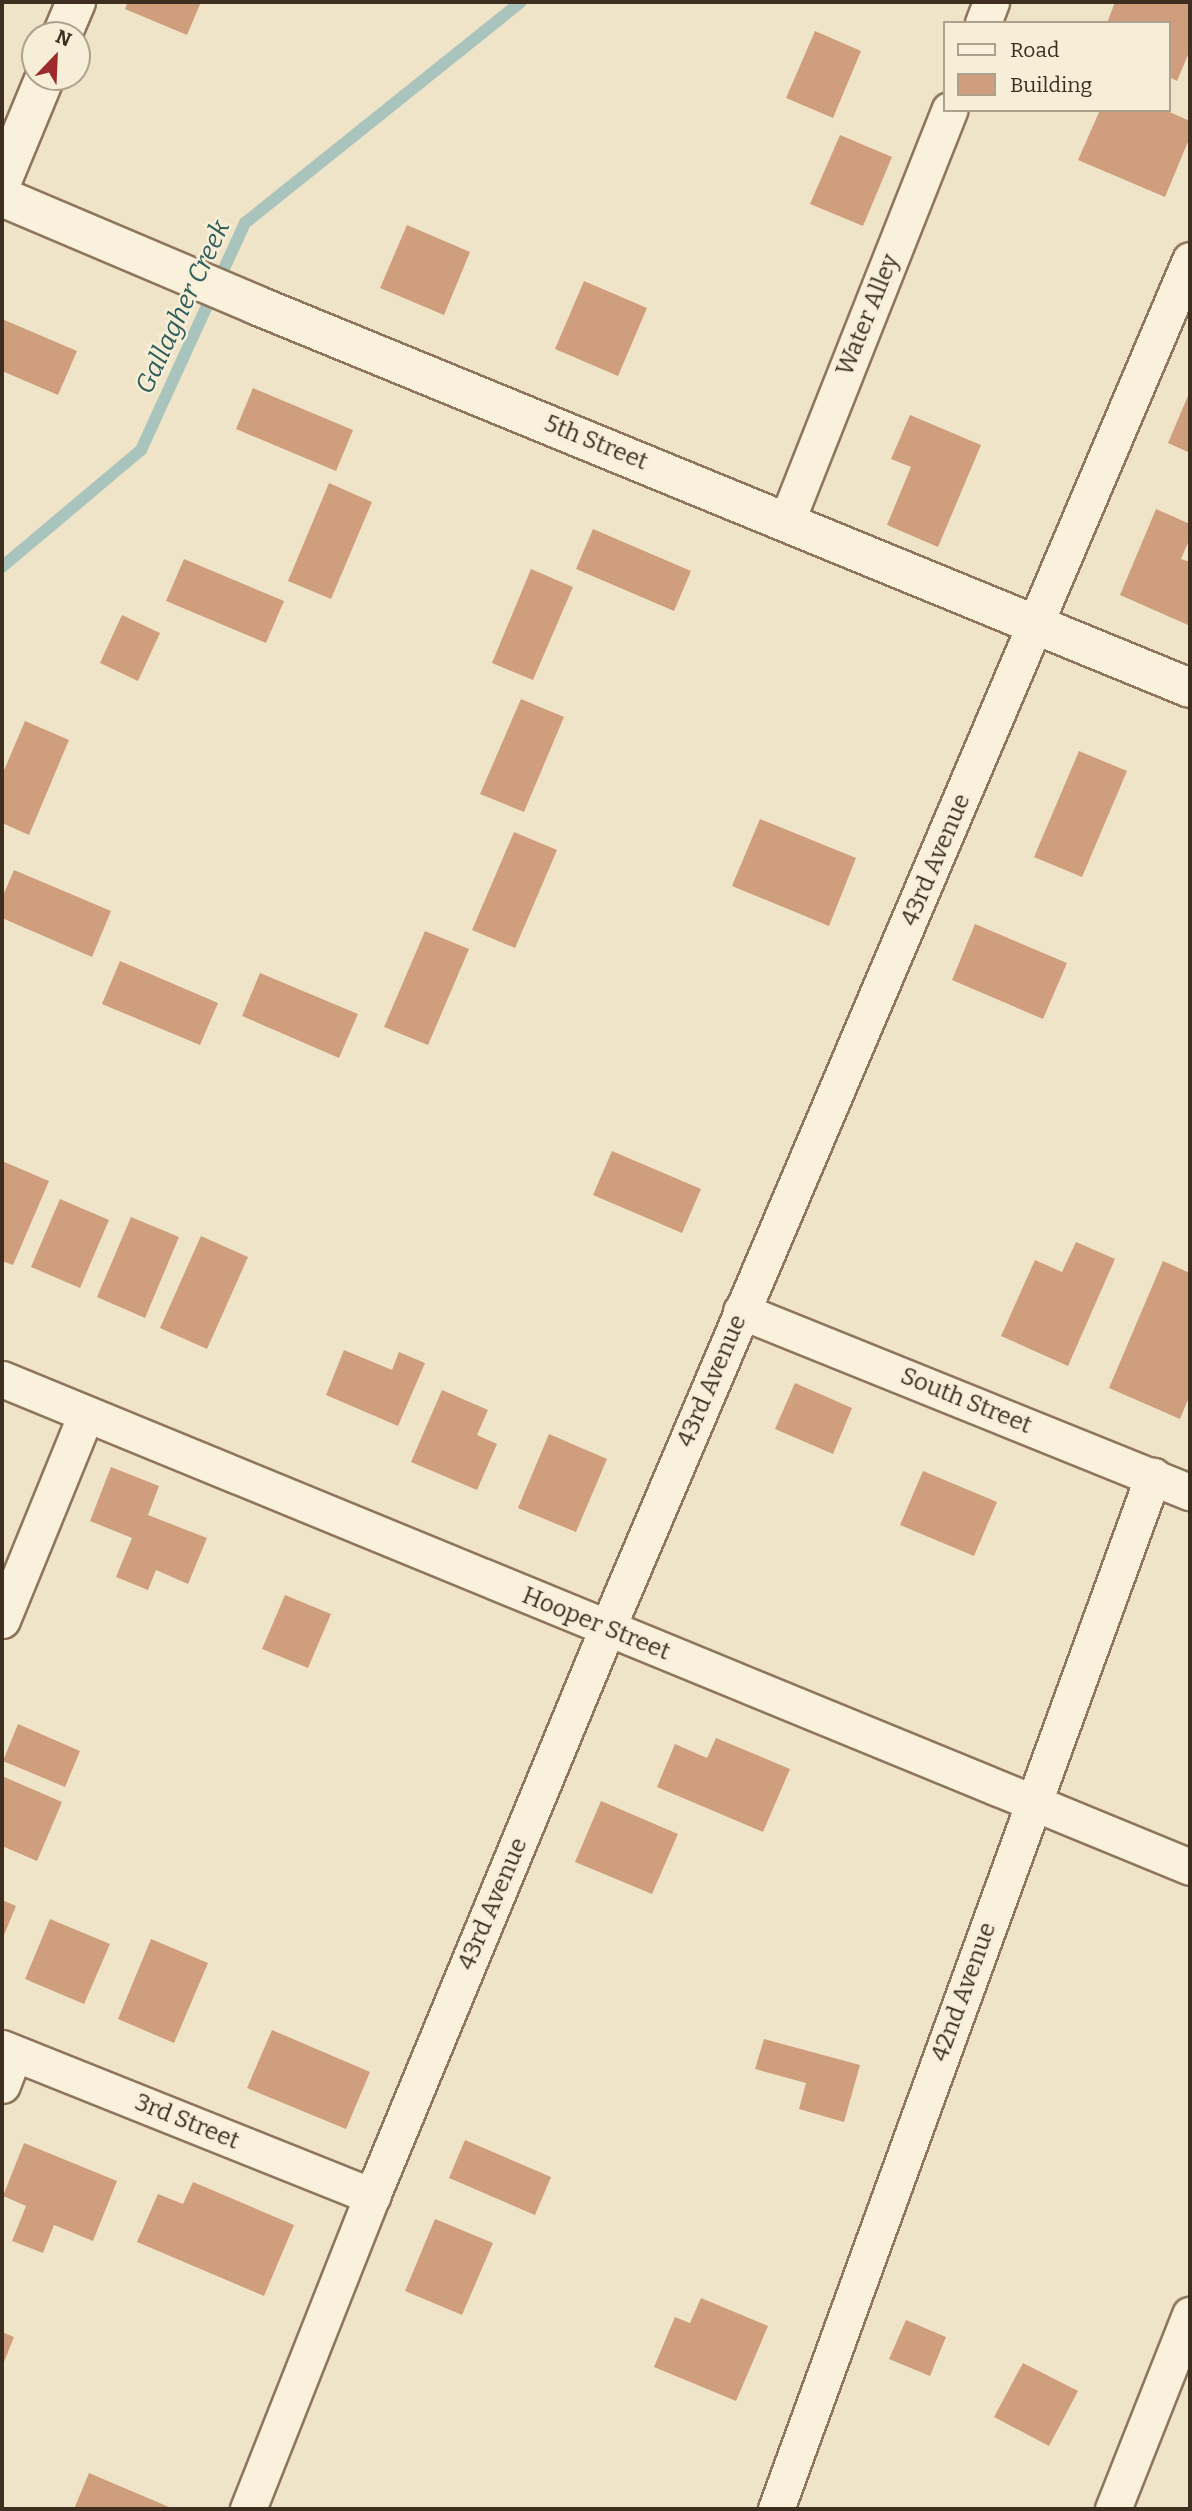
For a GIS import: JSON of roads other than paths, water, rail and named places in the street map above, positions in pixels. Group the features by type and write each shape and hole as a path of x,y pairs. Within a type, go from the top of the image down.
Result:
{"street":[{"path":"68,21 76,2"},
{"path":"984,21 992,2"},
{"path":"2,181 39,91"},
{"name":"Water Alley","path":"787,520 948,112"},
{"name":"5th Street","path":"2,197 172,271 787,520 1190,688"},
{"name":"43rd Avenue","path":"248,2509 372,2196 741,1311 1037,625 1177,329 1190,260"},
{"name":"South Street","path":"741,1311 1190,1492"},
{"name":"Hooper Street","path":"2,1379 1190,1867"},
{"path":"2,1620 86,1414"},
{"name":"42nd Avenue","path":"776,2509 1153,1476"},
{"name":"3rd Street","path":"6,2062 372,2196"},
{"path":"1113,2509 1190,2315"}],"waterway":[{"name":"Gallagher Creek","path":"2,567 141,450 245,223 521,2"}]}
